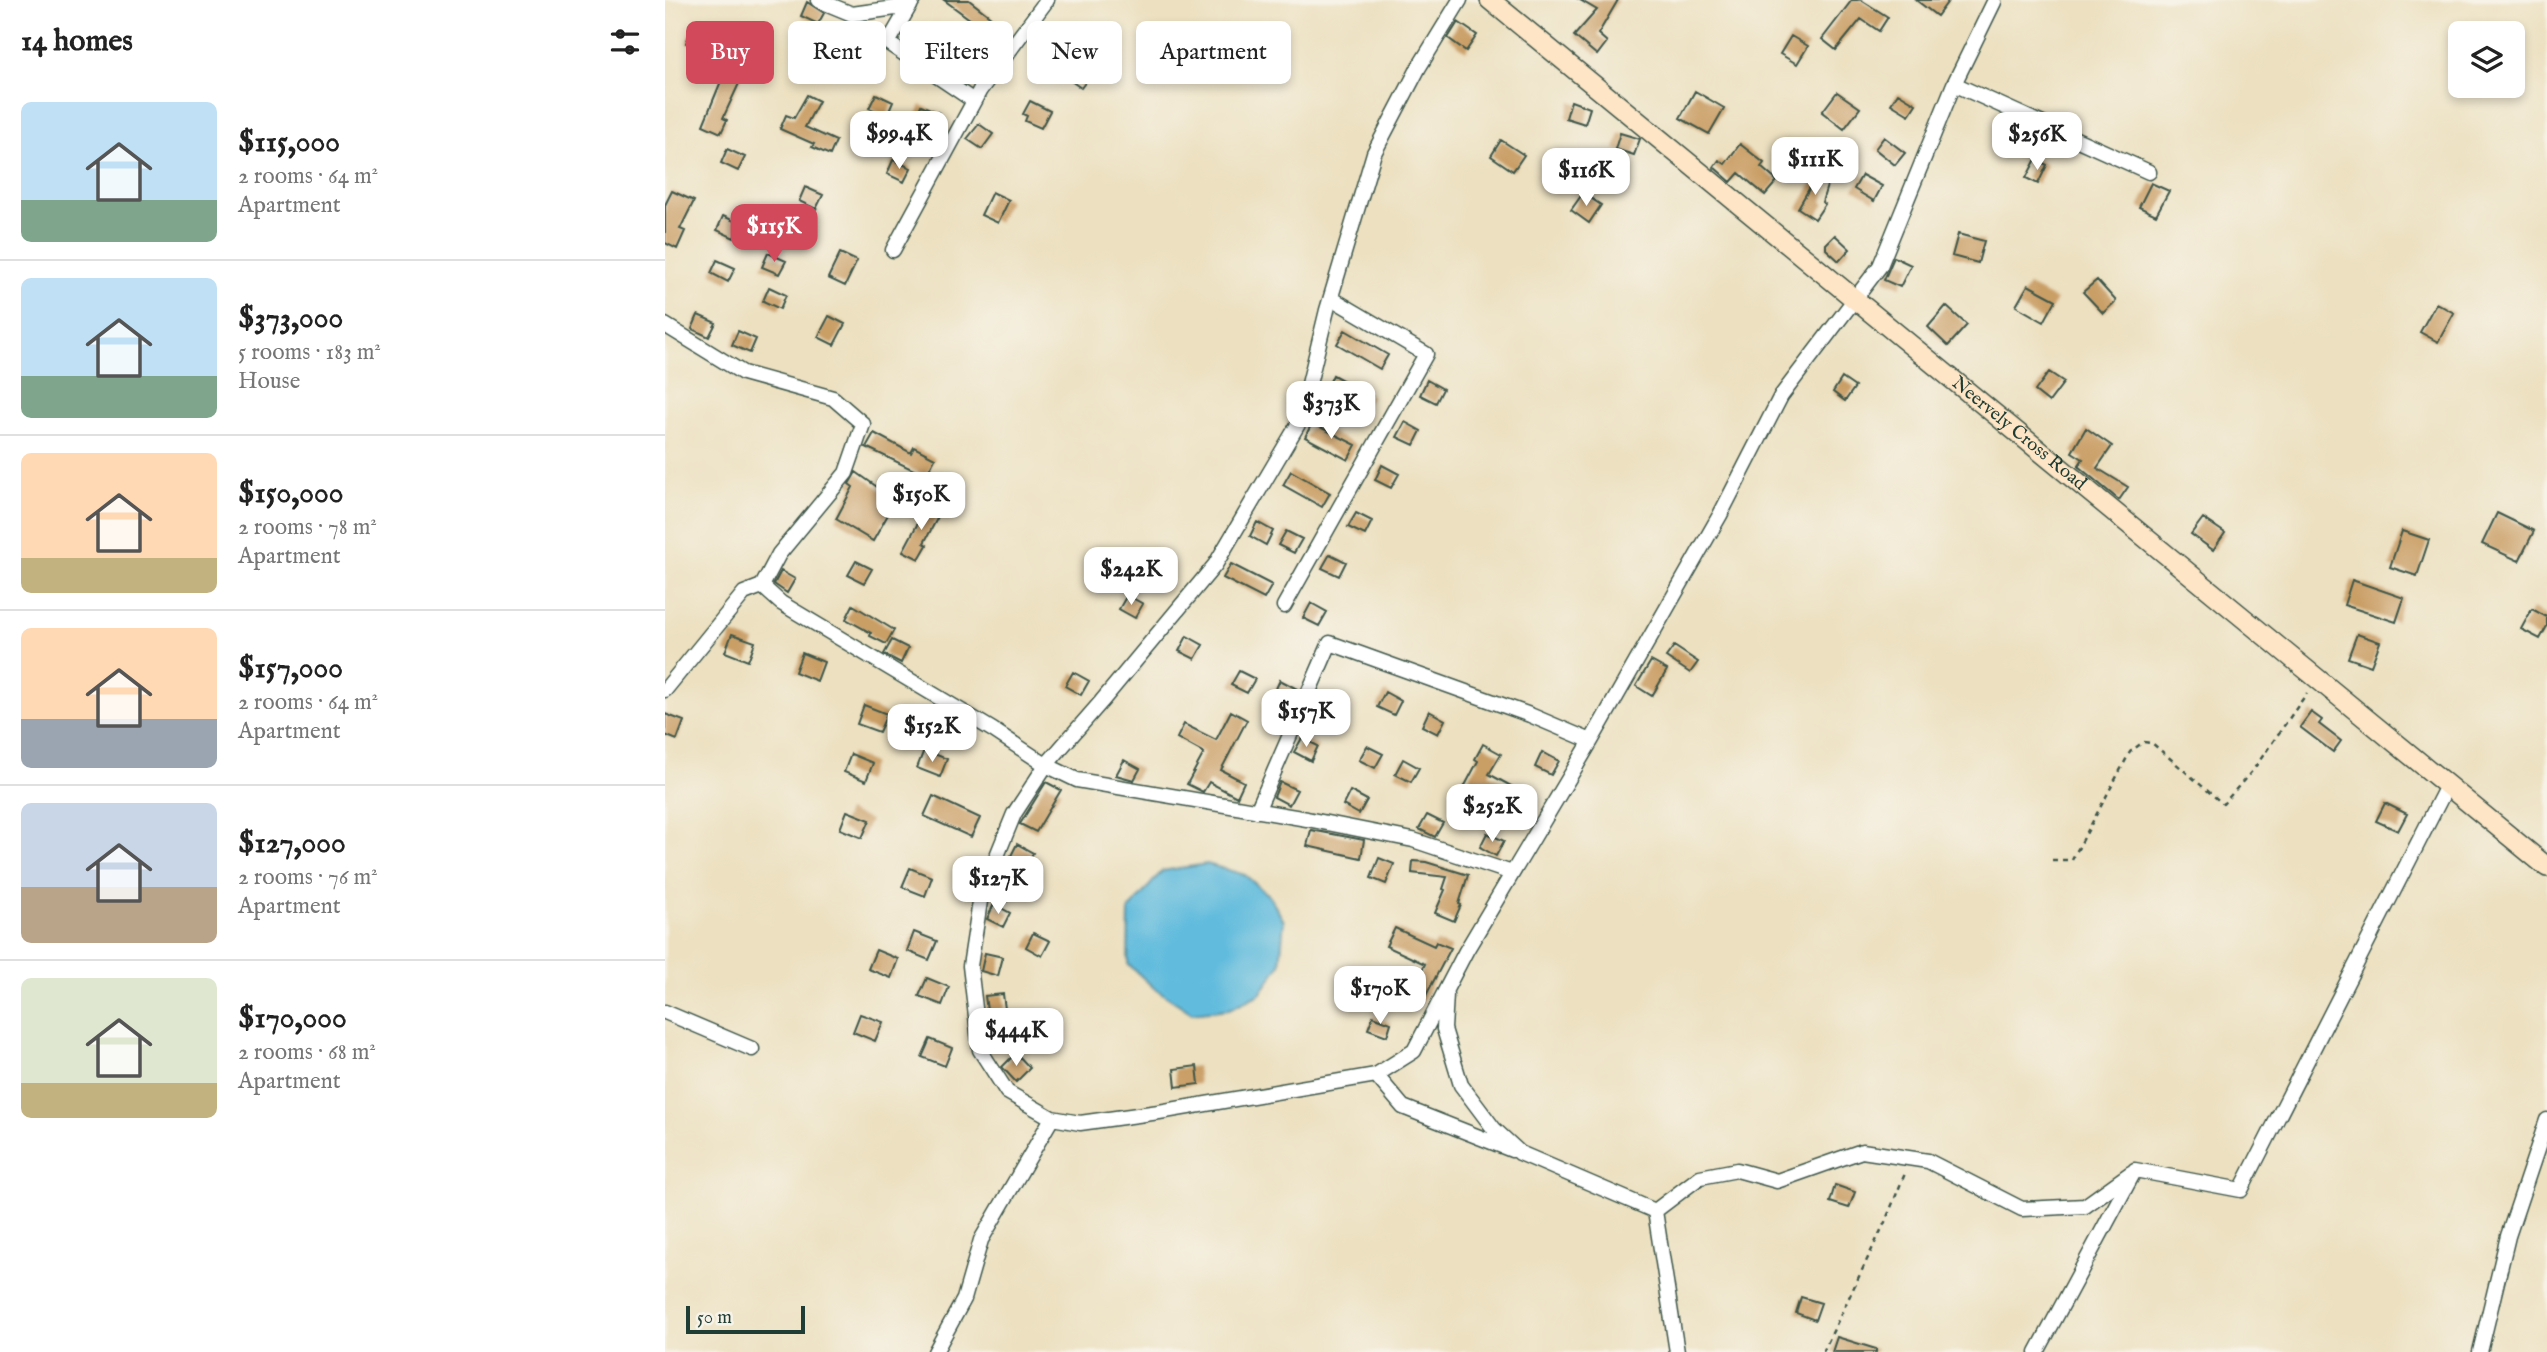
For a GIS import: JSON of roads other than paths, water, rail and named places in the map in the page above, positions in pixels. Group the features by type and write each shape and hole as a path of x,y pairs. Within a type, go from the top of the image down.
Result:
{"street":[{"path":"818,0 852,14 912,3"},
{"path":"893,250 974,101 1047,0"},
{"path":"1460,0 1419,67 1374,153 1331,298 1300,421 1215,565 1047,765 1014,814 981,895 970,966 980,1050 1007,1091 1052,1118 1080,1123 1376,1075 1414,1051 1512,873 1720,515 1781,396 1880,266 1954,83 1994,2"},
{"name":"Neervely Cross Road","path":"1490,0 2547,867"},
{"path":"912,3 888,43 974,101"},
{"path":"1954,83 2149,172"},
{"path":"1284,606 1426,355 1331,298"},
{"path":"665,325 743,373 833,398 863,424 846,473 779,554 762,586 744,593 665,690"},
{"path":"762,586 781,603 1047,765 1077,780 1413,840 1512,873"},
{"path":"1257,811 1330,643 1529,715 1591,741"},
{"path":"1655,1210 1700,1177 1737,1170 1777,1181 1862,1151 1927,1161 2022,1209 2085,1206 2135,1170 2241,1190 2447,786"},
{"path":"1447,989 1444,1029 1461,1085 1494,1129 1520,1153"},
{"path":"665,1012 752,1049"},
{"path":"1376,1075 1403,1107 1655,1210"},
{"path":"935,1352 964,1299 981,1240 1052,1118"},
{"path":"2480,1352 2508,1236 2547,1121"},
{"path":"2038,1352 2135,1170"},
{"path":"1655,1210 1677,1352"}],"water":[{"path":"1207,864 1245,875 1269,896 1284,921 1280,965 1260,994 1229,1009 1192,1013 1154,988 1128,964 1129,910 1162,871"}]}
